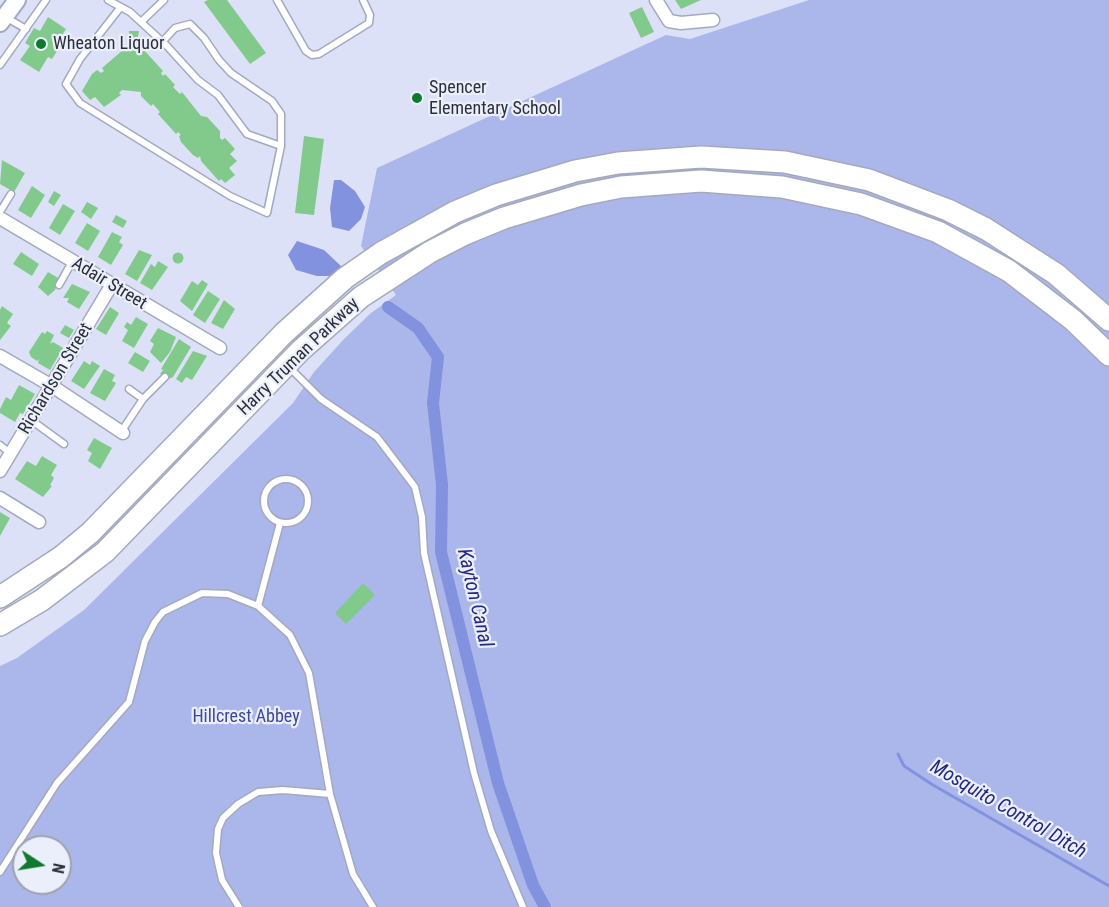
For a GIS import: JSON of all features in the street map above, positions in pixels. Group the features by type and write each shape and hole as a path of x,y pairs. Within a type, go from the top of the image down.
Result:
{"highway":[{"name":"Harry Truman Parkway","path":"0,597 53,563 90,533 312,306 381,253 455,212 496,195 575,171 618,163 701,157 775,161 869,180 948,210 1030,256 1090,301 1109,320"},
{"name":"Harry Truman Parkway","path":"0,625 42,600 105,552 287,365 333,320 362,297 430,252 504,218 542,205 621,187 662,183 722,182 782,187 861,204 938,232 982,256 1041,294 1073,320 1109,355"}],"main road":[{"path":"1,17 17,0"}],"street":[{"path":"656,0 669,21 681,23 713,20"},
{"name":"Adair Street","path":"0,218 111,286 220,348"},
{"name":"Richardson Street","path":"0,471 111,286"},
{"path":"0,356 52,386 122,432"},
{"path":"0,498 39,522"}],"lane":[{"path":"0,65 46,0"},
{"path":"108,0 142,21 163,41 198,80 218,95 247,134 281,146"},
{"path":"142,21 164,0"},
{"path":"277,0 306,51 312,55 320,54 369,23 370,15 363,0"},
{"path":"120,8 80,59 66,84 80,103 230,196 267,213 281,146 281,114 272,101 231,73 190,24 175,28 163,41"},
{"path":"1,17 26,29"},
{"path":"0,212 11,194"},
{"path":"59,285 72,262"},
{"path":"287,365 321,399 377,437 415,487 422,517 424,554 474,773 491,831 523,907"},
{"path":"122,432 142,399 165,377"},
{"path":"129,389 142,399"},
{"path":"31,420 64,444"},
{"path":"0,445 11,454"},
{"path":"281,479 295,481 306,491 308,506 301,518 294,522 280,523 268,514 264,501 265,493 269,487 281,479"},
{"path":"258,606 280,523"},
{"path":"0,872 57,783 129,702 145,641 162,612 202,593 239,597 258,606 290,635 309,673 330,794 353,874 372,907"},
{"path":"239,907 222,880 216,853 218,829 223,818 238,804 258,792 283,790 330,794"}],"green space":[{"name":"Hillcrest Abbey","path":"809,0 1109,0 1109,907 0,907 0,666 17,658 84,610 293,403 314,372 344,339 371,313 396,295 361,246 377,168 666,35 690,39"}],"shaded area":[{"path":"334,180 341,180 355,191 365,207 361,219 349,231 332,227 330,208"},
{"path":"297,241 324,250 342,267 332,276 317,276 296,270 288,255"}],"building":[{"path":"227,0 266,53 250,64 204,2"},
{"path":"675,0 701,0 681,9"},
{"path":"642,7 654,32 641,38 629,13"},
{"name":"Wheaton Liquor","path":"48,17 66,29 55,46 59,48 52,59 48,57 39,72 20,60 30,46 25,43 34,28 40,31"},
{"path":"129,31 139,31 136,48 142,52 144,50 163,71 161,73 163,76 165,74 175,85 173,87 180,94 182,92 201,116 207,117 220,131 222,140 225,138 235,149 230,154 237,161 229,168 235,175 225,183 221,179 219,181 201,161 200,156 198,158 193,155 181,142 179,136 181,135 178,132 176,134 158,114 160,112 153,104 151,106 141,96 141,92 122,90 119,93 121,95 104,107 95,97 90,100 82,91 92,74 97,70 101,73 104,71 102,68 123,50 130,48"},
{"path":"304,136 324,139 314,215 295,213"},
{"path":"2,160 25,173 14,192 0,184"},
{"path":"32,186 45,195 31,218 18,210"},
{"path":"54,191 61,195 54,206 48,202"},
{"path":"87,202 98,208 91,219 81,212"},
{"path":"63,204 75,211 60,235 49,228"},
{"path":"116,215 127,221 123,228 112,222"},
{"path":"87,223 100,231 88,251 75,243"},
{"path":"112,232 122,237 119,242 123,245 111,265 98,257"},
{"path":"139,250 152,255 137,281 125,274"},
{"path":"21,252 39,264 32,276 13,264"},
{"path":"178,252 184,258 178,264 172,258"},
{"path":"158,261 168,267 152,290 140,283 151,264 155,267"},
{"path":"48,272 60,279 55,290 48,296 38,287"},
{"path":"202,280 208,284 192,311 180,301 192,281 198,285"},
{"path":"72,284 90,292 79,309 67,302 69,298 63,298"},
{"path":"208,291 220,299 205,323 193,315"},
{"path":"224,300 235,309 223,329 211,323"},
{"path":"2,306 13,314 7,323 11,326 0,340 0,310"},
{"path":"110,307 119,313 106,335 96,329"},
{"path":"136,317 148,324 134,348 122,341 128,330 124,327 127,322 131,325"},
{"path":"65,325 74,330 69,338 60,333"},
{"path":"158,328 176,337 170,352 161,363 150,352 154,344 150,341"},
{"path":"47,331 54,335 50,344 53,342 63,348 50,370 38,363 39,359 37,361 31,357 29,352 42,332 45,334"},
{"path":"179,339 191,347 173,377 169,379 160,374 163,370 161,369"},
{"path":"193,351 207,356 192,380 186,377 182,383 176,379"},
{"path":"135,352 150,361 143,372 128,363"},
{"path":"84,361 90,365 92,361 100,366 84,389 71,381"},
{"path":"104,369 115,375 112,381 116,383 105,401 90,393"},
{"path":"19,385 35,394 23,414 20,413 15,422 0,413 0,409 6,397 11,400"},
{"path":"94,438 112,448 100,469 88,461 92,453 87,450"},
{"path":"42,456 57,465 51,475 54,478 50,485 52,486 43,497 15,479 27,461 36,466"},
{"path":"0,512 10,518 0,536"},
{"path":"363,583 375,595 346,624 335,613"}],"waterway":[{"name":"Kayton Canal","path":"388,307 418,328 438,357 433,403 442,485 441,552 498,783 533,885 545,907"},
{"name":"Mosquito Control Ditch","path":"898,754 904,766 933,785 1109,886"}],"place":[{"name":"Wheaton Liquor","path":"41,44"},
{"name":"Spencer Elementary School","path":"417,98"}]}
